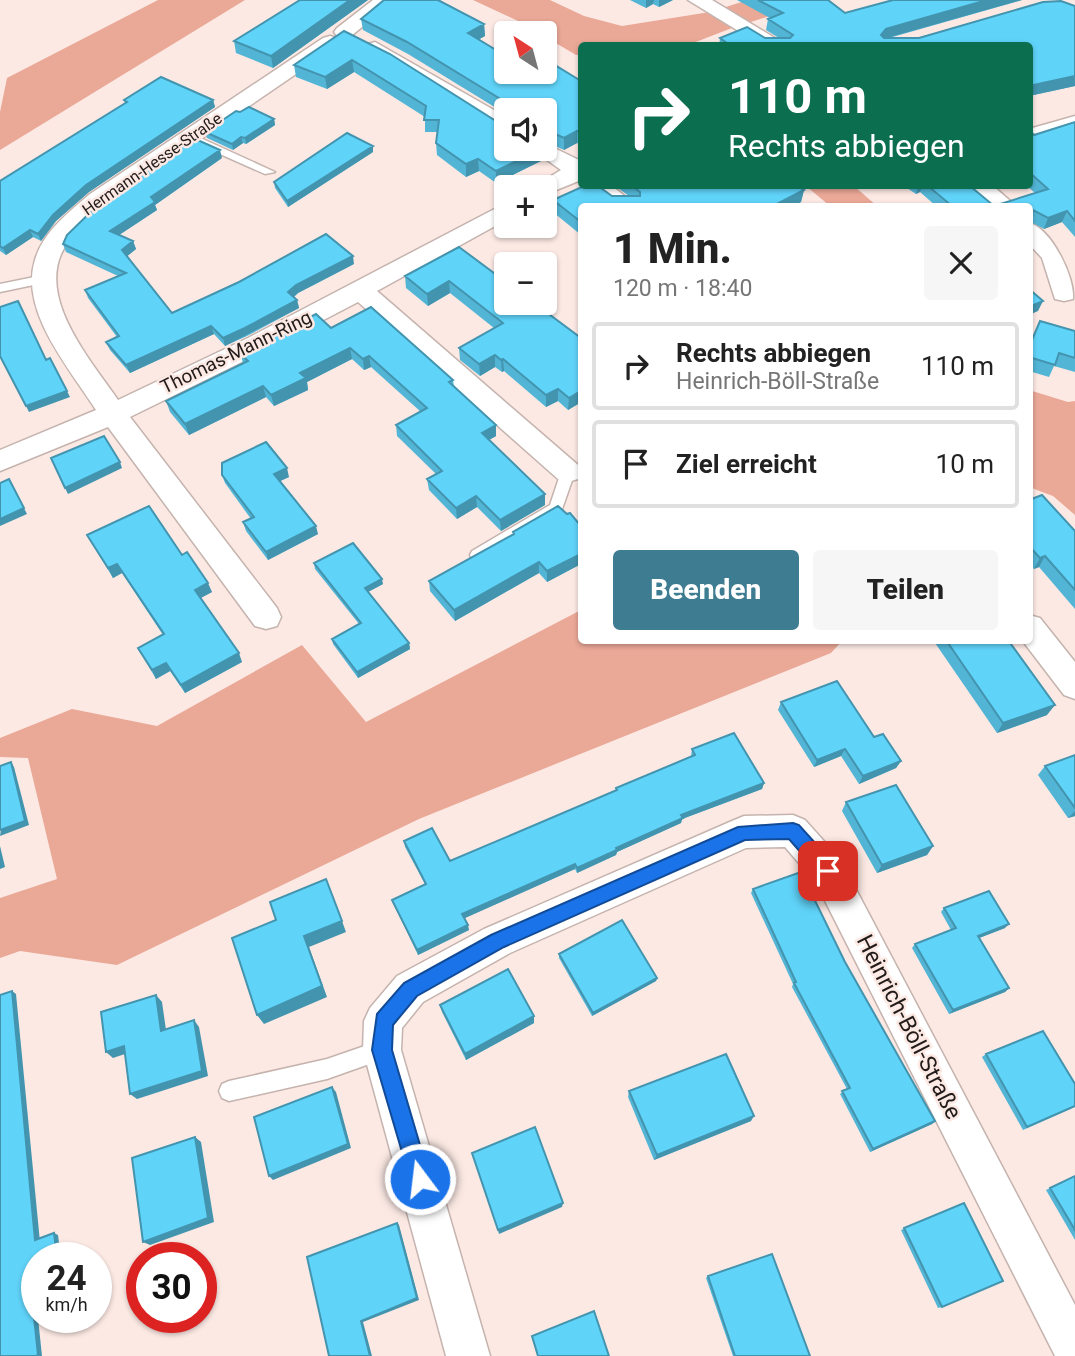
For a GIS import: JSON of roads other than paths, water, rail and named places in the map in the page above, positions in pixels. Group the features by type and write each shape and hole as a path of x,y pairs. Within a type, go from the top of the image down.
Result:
{"street":[{"name":"Hermann-Hesse-Straße","path":"112,413 51,319 44,279 47,259 57,240 76,218 98,199 344,32 385,0"},
{"path":"698,0 771,42"},
{"path":"344,32 400,60 494,119"},
{"path":"1033,135 1075,122"},
{"path":"557,157 578,169"},
{"path":"557,182 578,171"},
{"path":"602,189 621,203"},
{"path":"983,189 1000,203"},
{"name":"Thomas-Mann-Ring","path":"0,461 112,413 360,291 494,217"},
{"path":"1033,234 1053,256 1064,293"},
{"path":"360,291 568,472"},
{"path":"112,413 266,617"},
{"path":"1033,632 1075,686"},
{"name":"Heinrich-Böll-Straße","path":"468,1356 392,1077 382,1050 383,1021 410,989 497,941 744,832 793,831 828,871 1075,1350"}],"lane":[{"path":"190,136 269,172"},
{"path":"0,288 44,279"},
{"path":"467,561 556,508 568,472"},
{"path":"229,1091 327,1069 382,1050"}]}
